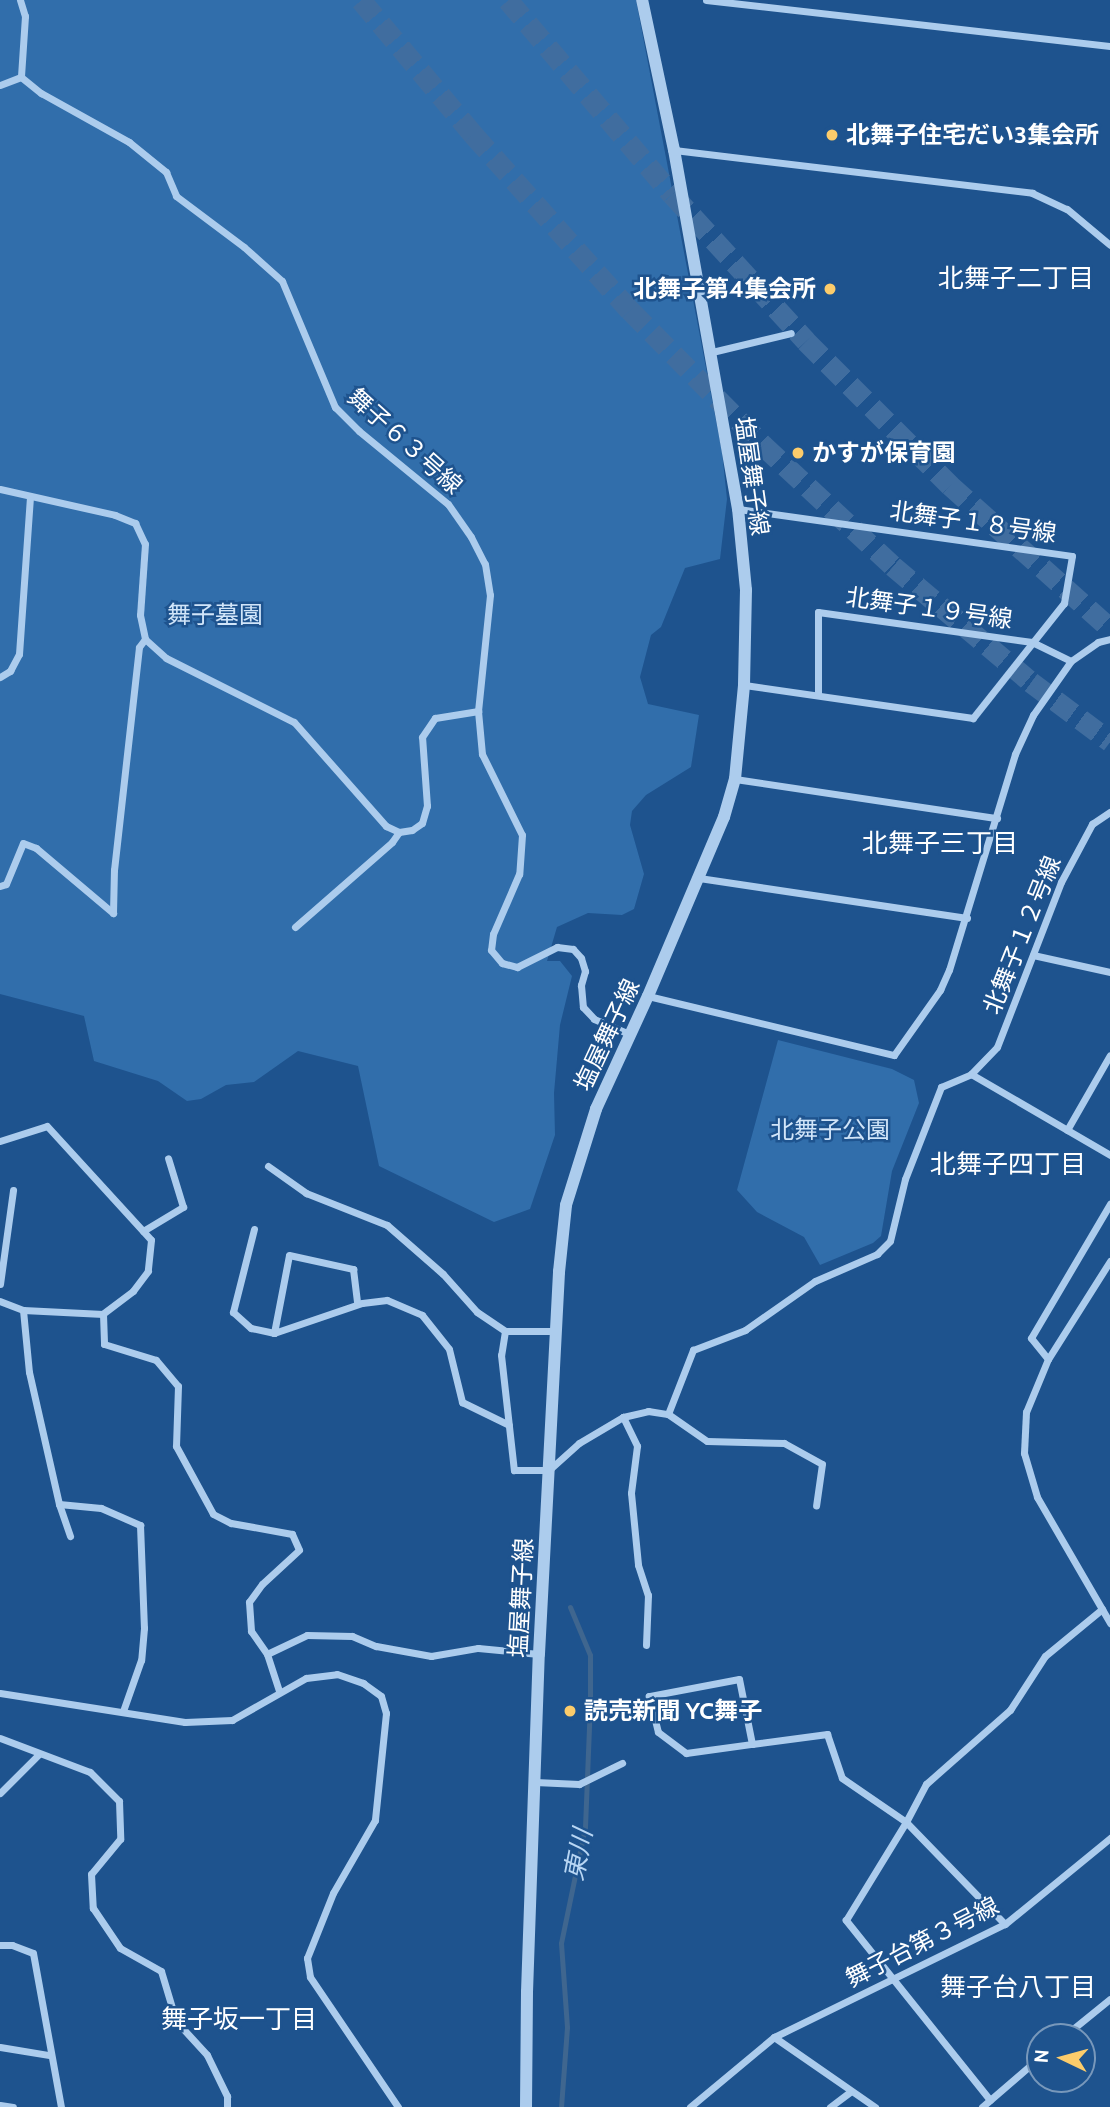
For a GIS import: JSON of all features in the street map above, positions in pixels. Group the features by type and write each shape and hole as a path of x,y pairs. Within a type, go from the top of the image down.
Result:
{"street":[{"path":"0,85 21,77 25,16 20,0"},
{"name":"塩屋舞子線","path":"526,2107 527,1993 539,1654 556,1332 566,1205 596,1109 699,878 735,779 744,685 746,590 738,509 674,150 642,0"},
{"path":"706,0 1110,46"},
{"name":"舞子６３号線","path":"21,77 41,93 129,142 166,172 176,196 244,247 282,281 335,407 359,431 448,504 485,564 490,595 478,711 482,754 522,835 519,874 493,934 491,950 502,963 517,967 557,947 573,949 581,958 585,971 581,985 583,1007 594,1019 630,1034"},
{"path":"674,150 1032,193 1067,209 1110,245"},
{"path":"712,352 791,333"},
{"path":"0,489 115,514 135,523 145,544 140,615 145,639 166,658 294,722 386,827 399,832 412,830 422,823 427,806 422,737 435,718 478,711"},
{"path":"0,677 10,671 19,654 30,496"},
{"name":"北舞子１８号線","path":"738,509 1072,556 1064,603 973,718 744,685"},
{"name":"北舞子１９号線","path":"818,695 818,612 1032,642"},
{"path":"0,886 6,884 23,843 36,848 113,913 114,870 139,647 145,639"},
{"path":"648,996 894,1055 940,990 967,918 1015,754 1033,715 1072,661 1098,642 1110,639"},
{"path":"1032,642 1072,661"},
{"path":"735,779 997,818"},
{"name":"北舞子１２号線","path":"668,1413 693,1350 745,1330 816,1281 877,1254 890,1241 905,1179 941,1087 971,1074 997,1047 1061,882 1092,824 1110,812"},
{"path":"295,927 392,842 399,832"},
{"path":"699,878 967,918"},
{"path":"1033,955 1110,972"},
{"path":"1067,1130 1110,1055"},
{"path":"971,1074 1110,1155"},
{"path":"0,1141 47,1126 151,1240 148,1270 133,1291 103,1314 23,1310 0,1301"},
{"path":"143,1231 183,1207 168,1158"},
{"path":"268,1166 306,1193 387,1225 443,1274 477,1312 505,1331 556,1332"},
{"path":"0,1284 13,1190"},
{"path":"1048,1359 1031,1338 1110,1204"},
{"path":"254,1228 233,1312 251,1328 274,1333 357,1304 387,1300 422,1315 449,1349 462,1402 509,1425"},
{"path":"274,1333 289,1255 353,1269 357,1304"},
{"path":"1110,1261 1048,1359 1026,1412 1024,1453 1037,1497 1110,1623"},
{"path":"23,1310 29,1372 58,1504 70,1536"},
{"path":"103,1314 104,1344 156,1360 178,1385 176,1446 213,1514 231,1523 292,1534 299,1550 262,1584 249,1602 251,1631 267,1654 279,1692"},
{"path":"505,1331 501,1355 514,1469 549,1470 579,1443 623,1417 648,1411 668,1413 707,1441 784,1443 822,1464 816,1506"},
{"path":"623,1417 637,1446 631,1493 638,1565 648,1595 646,1645"},
{"path":"58,1504 101,1508 141,1525 144,1628 141,1660 123,1711"},
{"path":"990,2100 891,1980 846,1920 926,1784 1010,1710 1045,1657 1102,1609"},
{"path":"267,1654 307,1635 352,1636 376,1646 431,1656 478,1648 539,1654"},
{"path":"0,1693 185,1722 232,1720 306,1678 337,1674 363,1684 381,1696 386,1713 375,1820 333,1892 307,1958 310,1977 398,2107"},
{"path":"752,1744 739,1679 649,1696 658,1732 686,1753 827,1734 842,1778 906,1822 1005,1924"},
{"path":"0,1738 90,1772 119,1801 120,1839 91,1874 93,1908 120,1948 161,1971 176,2021 207,2055 227,2096 227,2107"},
{"path":"0,1793 39,1754"},
{"path":"535,1782 579,1784 622,1763"},
{"name":"舞子台第３号線","path":"690,2107 774,2037 1005,1924 1110,1838"},
{"path":"0,1945 12,1945 33,1953 49,2055 61,2107"},
{"path":"1080,2023 1110,1999"},
{"path":"774,2037 875,2107"},
{"path":"0,2047 49,2055"},
{"path":"982,2107 1026,2069"},
{"path":"830,2107 851,2091"},
{"path":"0,2105 13,2107"}],"green space":[{"name":"舞子墓園","path":"0,0 636,0 722,452 727,499 720,559 685,568 661,627 651,635 640,677 648,704 699,715 691,767 646,795 632,811 630,825 644,874 634,909 622,915 588,913 557,927 547,961 560,961 572,976 560,1025 554,1093 555,1135 530,1209 494,1222 379,1166 358,1066 298,1051 254,1082 226,1085 201,1099 187,1101 158,1081 94,1061 84,1016 0,994"},
{"name":"北舞子公園","path":"778,1040 892,1069 914,1080 919,1103 892,1171 881,1236 873,1243 820,1265 804,1237 757,1212 737,1190"}],"waterway":[{"name":"東川","path":"561,2107 567,2027 561,1943 585,1827 590,1702 590,1655 570,1607"}],"tunnel":[{"path":"361,0 473,134 630,310 763,445 893,566 1031,682 1110,741"},
{"path":"508,0 672,194 806,341 950,485 1110,628"}],"place":[{"name":"北舞子住宅だい3集会所","path":"832,135"},
{"name":"北舞子第4集会所","path":"830,289"},
{"name":"かすが保育園","path":"798,453"},
{"name":"読売新聞 YC舞子","path":"570,1711"}],"district":[{"name":"北舞子二丁目","path":"1016,279"},
{"name":"北舞子三丁目","path":"940,844"},
{"name":"北舞子四丁目","path":"1008,1165"},
{"name":"舞子台八丁目","path":"1018,1988"},
{"name":"舞子坂一丁目","path":"239,2020"}]}
